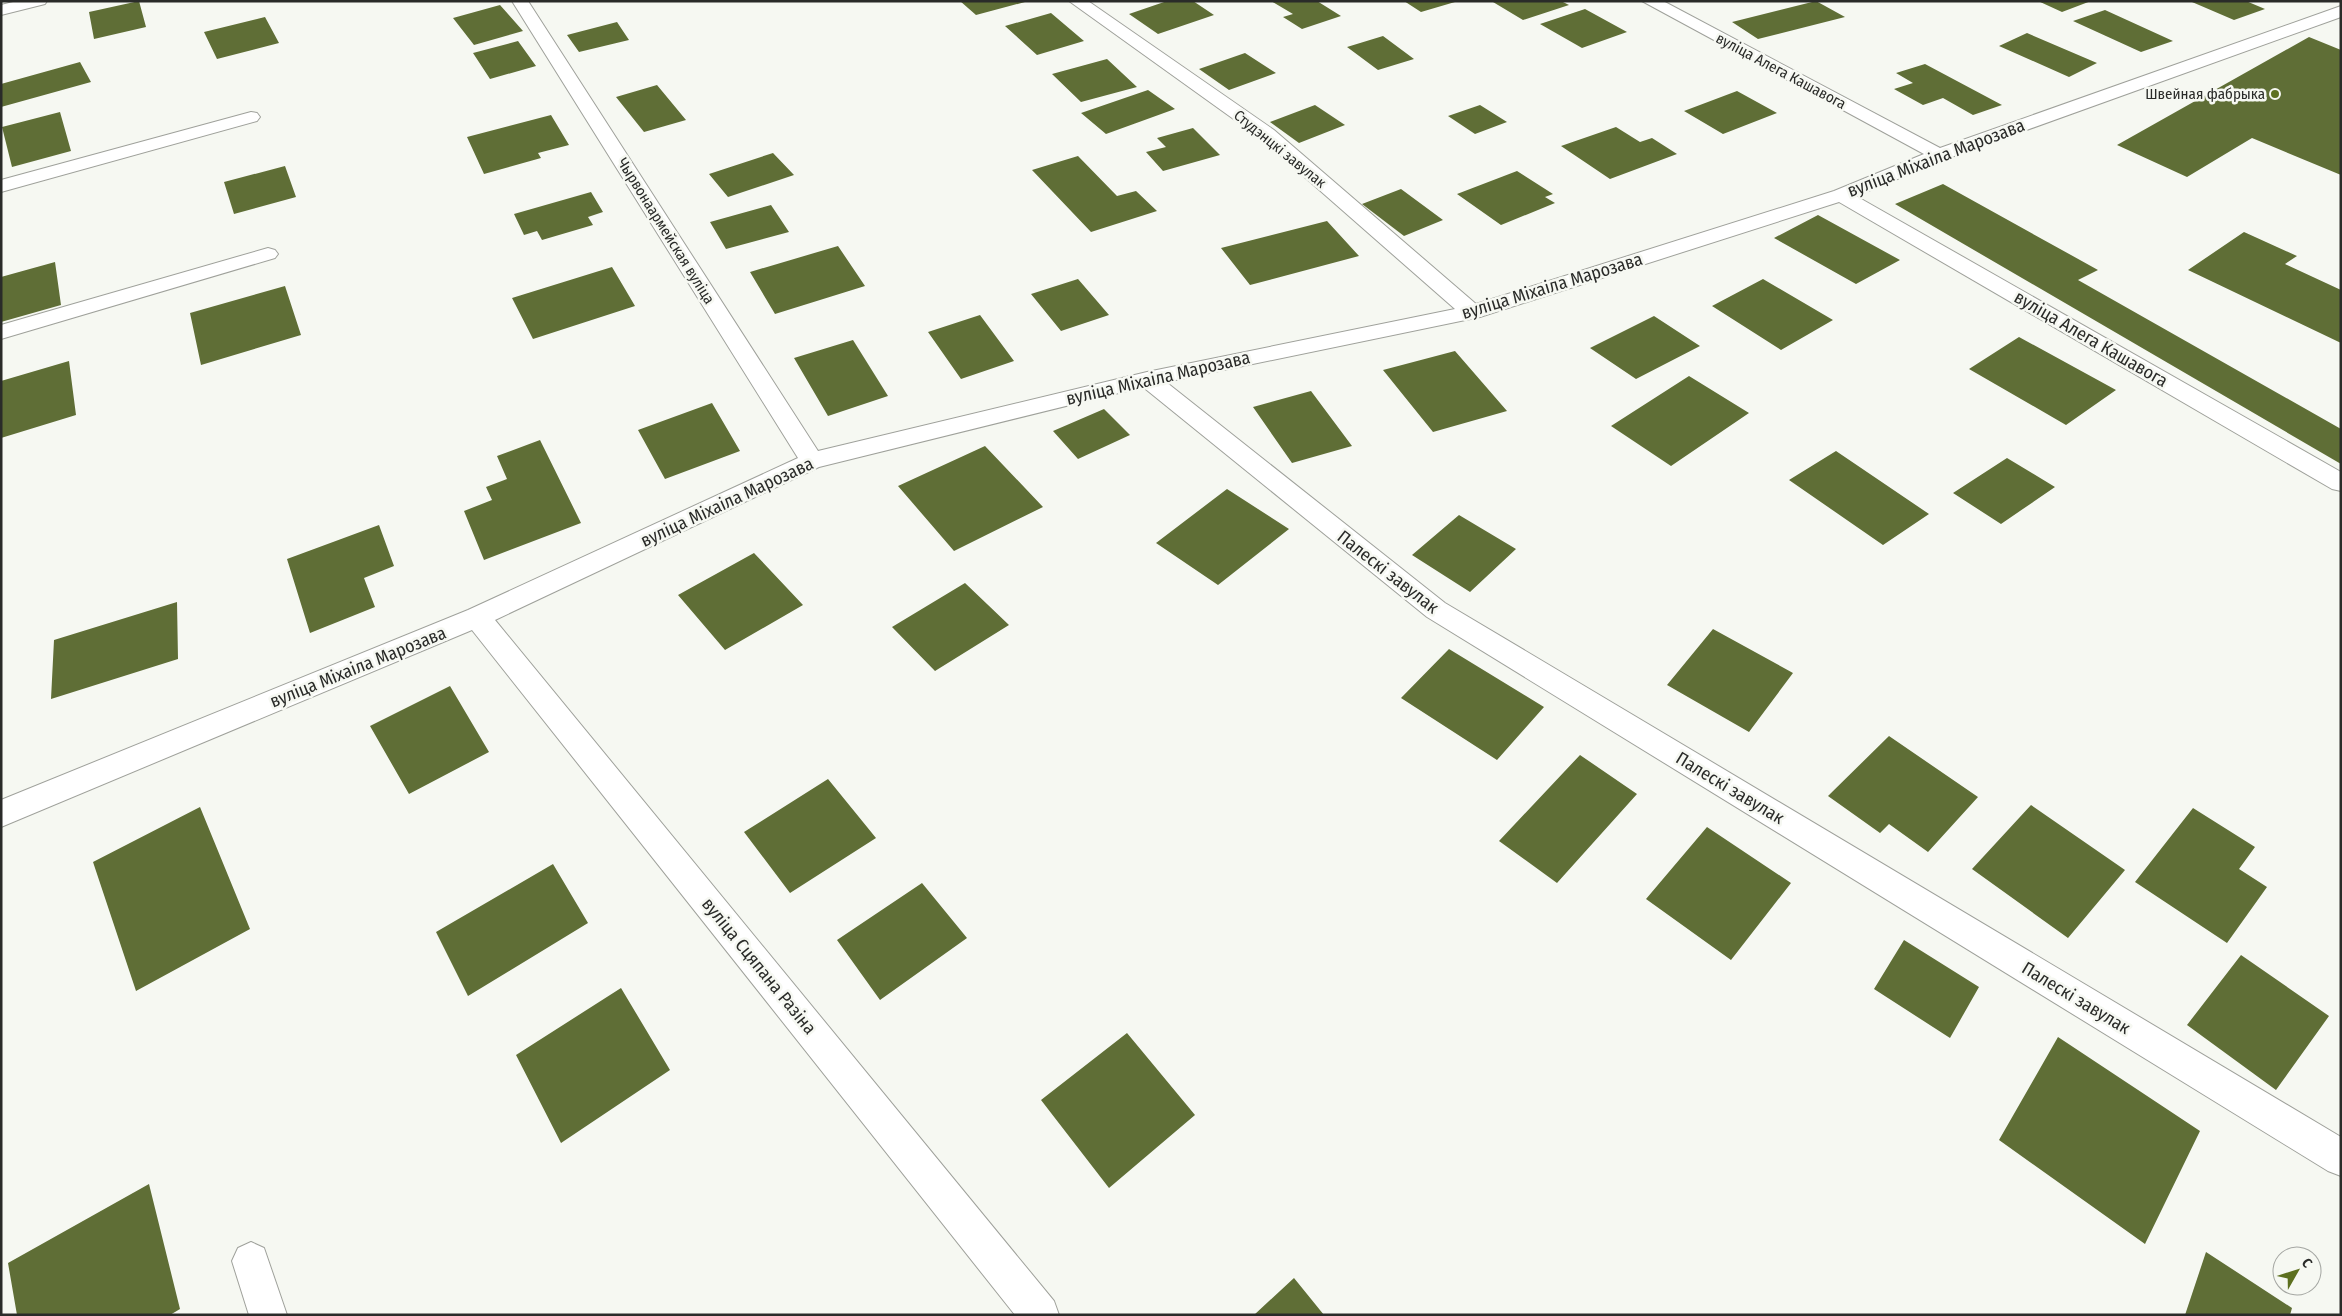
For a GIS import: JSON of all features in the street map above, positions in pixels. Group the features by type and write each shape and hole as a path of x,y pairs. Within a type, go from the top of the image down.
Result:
{"street":[{"path":"1,10 39,1"},
{"name":"Чырвонаармейская вуліца","path":"520,1 812,461"},
{"name":"Студэнцкі завулак","path":"1078,1 1267,134 1472,312"},
{"name":"вуліца Алега Кашавога","path":"1650,1 1940,155"},
{"path":"2314,1 2340,11"},
{"name":"вуліца Міхаіла Марозава","path":"1,814 477,617 812,461 1147,379 1472,312 1841,195 1940,155 2340,11"},
{"path":"1,186 251,118"},
{"name":"вуліца Алега Кашавога","path":"1841,195 2341,483"},
{"path":"1,332 268,254"},
{"name":"Палескі завулак","path":"1147,379 1436,610 2341,1158"},
{"name":"вуліца Сцяпана Разіна","path":"477,617 1040,1315"},
{"path":"251,1261 268,1315"}],"building":[{"path":"139,1 146,27 94,39 89,12"},
{"path":"960,1 1025,1 1025,2 976,15"},
{"path":"1167,1 1193,1 1214,15 1158,34 1129,14"},
{"path":"1271,1 1317,1 1341,16 1302,29 1283,17 1293,14"},
{"path":"1404,1 1455,1 1455,2 1421,12"},
{"path":"1561,1 1569,5 1523,20 1493,2"},
{"path":"1816,1 1845,17 1758,39 1732,22"},
{"path":"2038,1 2091,1 2062,12"},
{"path":"2246,1 2265,9 2234,20 2192,2"},
{"path":"500,5 523,31 474,45 453,18"},
{"path":"1585,9 1627,32 1582,48 1540,24"},
{"path":"2105,10 2173,41 2141,52 2073,21"},
{"path":"1051,13 1084,41 1037,55 1005,26"},
{"path":"265,17 279,43 217,59 204,32"},
{"path":"617,22 629,40 579,52 567,35"},
{"path":"2027,33 2097,63 2069,77 1999,46"},
{"path":"1383,36 1414,59 1378,70 1347,47"},
{"name":"Швейная фабрыка","path":"2309,37 2341,50 2341,175 2252,138 2187,177 2117,145"},
{"path":"518,41 536,66 490,79 473,53"},
{"path":"1245,53 1276,73 1229,90 1199,69"},
{"path":"1107,59 1137,87 1081,102 1052,74"},
{"path":"80,62 91,82 1,107 1,84"},
{"path":"1925,64 2002,105 1973,115 1943,98 1923,105 1894,89 1913,83 1896,73"},
{"path":"657,85 686,120 644,132 616,97"},
{"path":"1148,90 1175,109 1106,134 1081,113"},
{"path":"1737,91 1777,113 1723,134 1684,111"},
{"path":"1315,105 1345,125 1299,143 1270,122"},
{"path":"1480,105 1507,122 1475,134 1448,116"},
{"path":"60,112 71,151 12,167 2,127"},
{"path":"551,115 569,145 538,153 541,158 484,174 467,137"},
{"path":"1616,127 1640,142 1652,138 1677,154 1610,179 1561,146"},
{"path":"1193,128 1220,155 1163,171 1146,152 1166,147 1157,138"},
{"path":"773,153 794,175 728,197 709,174"},
{"path":"1078,156 1117,196 1136,191 1157,211 1091,232 1032,170"},
{"path":"285,166 296,197 234,214 224,182"},
{"path":"1517,171 1553,194 1545,197 1555,203 1501,225 1457,194"},
{"path":"1943,184 2098,270 2078,280 2341,429 2341,464 1895,204"},
{"path":"1401,189 1443,220 1404,236 1362,204"},
{"path":"591,192 603,212 588,217 593,225 542,240 537,231 524,235 514,214"},
{"path":"771,205 789,232 726,249 710,222"},
{"path":"1818,215 1900,260 1856,284 1774,238"},
{"path":"1327,221 1359,256 1250,285 1221,248"},
{"path":"2244,232 2297,256 2285,264 2341,290 2341,343 2188,270"},
{"path":"838,246 865,286 775,314 750,272"},
{"path":"55,262 61,305 1,322 1,277"},
{"path":"612,267 635,306 533,339 512,298"},
{"path":"1078,279 1109,315 1061,331 1031,294"},
{"path":"1763,279 1833,320 1781,350 1712,306"},
{"path":"285,286 301,335 201,365 190,313"},
{"path":"980,315 1014,361 961,379 928,332"},
{"path":"1654,316 1700,346 1636,379 1590,348"},
{"path":"2019,337 2116,390 2066,425 1969,369"},
{"path":"853,340 888,396 828,416 794,358"},
{"path":"1455,351 1507,411 1433,432 1383,370"},
{"path":"69,361 76,415 1,438 1,381"},
{"path":"1689,376 1749,413 1671,466 1611,426"},
{"path":"1311,391 1352,446 1292,463 1253,407"},
{"path":"712,403 740,451 665,479 638,430"},
{"path":"1104,409 1130,435 1078,459 1053,431"},
{"path":"540,440 581,523 484,560 464,511 492,500 486,487 507,479 497,456"},
{"path":"985,446 1043,507 954,551 898,486"},
{"path":"1836,451 1929,514 1883,545 1789,480"},
{"path":"2007,458 2055,487 2001,524 1953,493"},
{"path":"1227,489 1289,529 1218,585 1156,543"},
{"path":"1459,515 1516,549 1470,592 1412,555"},
{"path":"379,525 394,566 364,578 375,607 310,633 287,559"},
{"path":"754,553 803,605 725,650 678,595"},
{"path":"965,583 1009,625 935,671 892,627"},
{"path":"177,602 178,659 51,699 54,640"},
{"path":"1713,629 1793,673 1749,732 1667,685"},
{"path":"1449,649 1544,707 1497,760 1401,698"},
{"path":"450,686 489,752 409,794 370,726"},
{"path":"1889,736 1978,797 1928,852 1889,824 1880,833 1828,796"},
{"path":"1580,755 1637,794 1557,883 1499,841"},
{"path":"828,779 876,838 790,893 744,832"},
{"path":"2031,805 2125,870 2068,938 1972,869"},
{"path":"200,807 250,929 136,991 93,862"},
{"path":"2193,808 2255,847 2239,869 2267,887 2227,943 2135,882"},
{"path":"1707,827 1791,883 1731,960 1646,899"},
{"path":"553,864 588,923 468,996 436,932"},
{"path":"922,883 967,938 880,1000 837,940"},
{"path":"1904,940 1979,987 1950,1038 1874,989"},
{"path":"2241,955 2329,1016 2276,1090 2187,1025"},
{"path":"621,988 670,1070 561,1143 516,1055"},
{"path":"1127,1033 1195,1115 1109,1188 1041,1100"},
{"path":"2058,1037 2200,1131 2145,1244 1999,1140"},
{"path":"149,1184 180,1309 170,1315 17,1315 8,1263"},
{"path":"2206,1252 2292,1308 2290,1315 2185,1315"},
{"path":"1294,1278 1324,1315 1254,1315"}],"place":[{"name":"Швейная фабрыка","path":"2275,94"}]}
